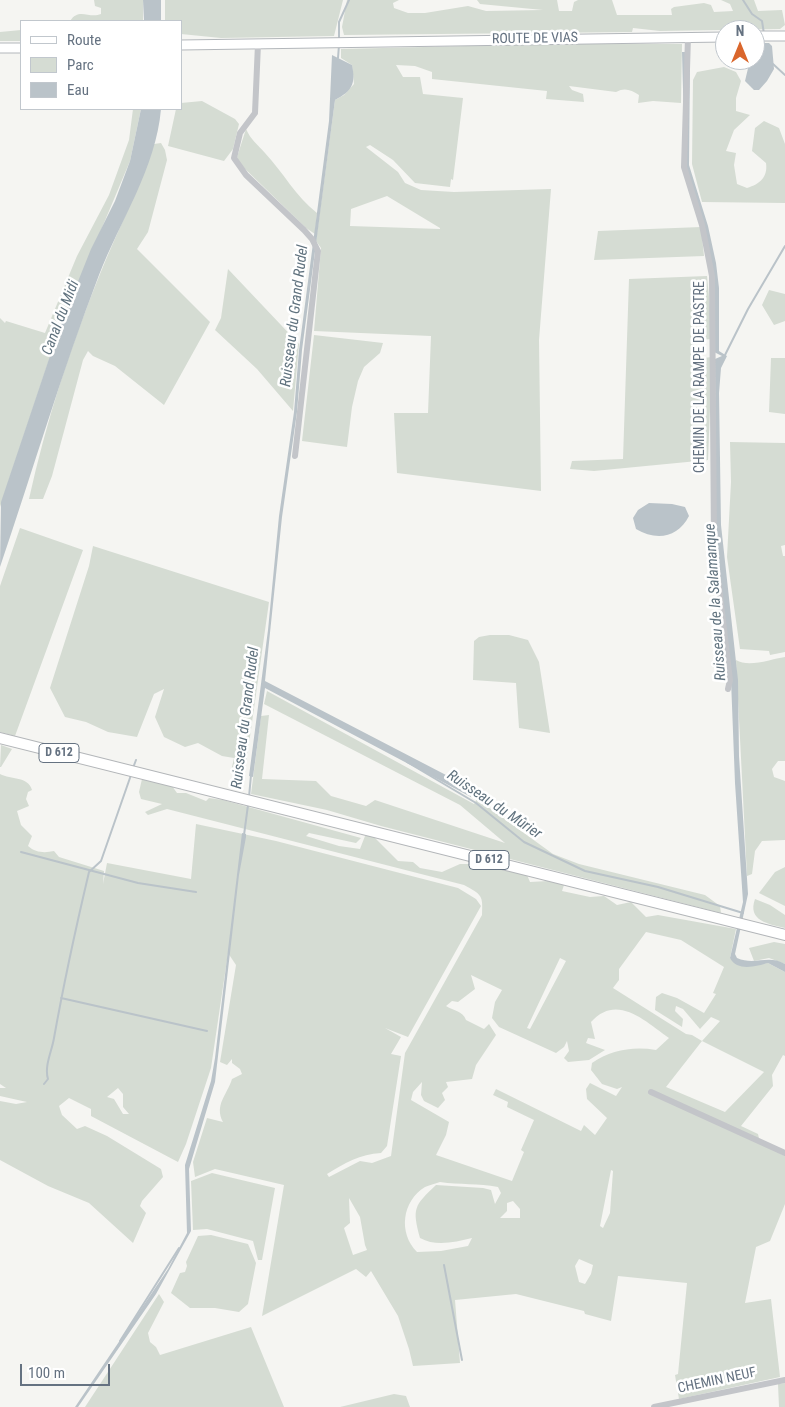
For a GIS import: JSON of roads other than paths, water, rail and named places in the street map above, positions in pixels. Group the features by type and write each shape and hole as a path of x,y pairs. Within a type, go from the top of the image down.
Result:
{"highway":[{"name":"D 612","path":"0,738 785,935"}],"main road":[{"path":"765,36 785,36"},
{"name":"ROUTE DE VIAS","path":"182,45 715,37"},
{"path":"0,48 20,48"}],"street":[{"name":"CHEMIN DE LA RAMPE DE PASTRE","path":"688,37 684,167 702,226 712,276 714,544 730,680 728,689"},
{"path":"258,44 255,113 240,133 234,158 246,174 312,239 317,247 318,257 304,363 296,456"},
{"path":"651,1092 785,1153"},
{"name":"CHEMIN NEUF","path":"654,1407 785,1380"}],"water":[{"path":"143,0 161,0 161,20 144,20"},
{"path":"765,43 769,43 772,46 774,69 767,81 759,90 754,90 745,81 748,70 765,70"},
{"path":"682,52 690,52 689,165 708,226 716,263 719,288 719,351 727,356 721,368 719,393 721,525 738,680 739,756 748,894 735,954 737,958 750,961 779,961 785,964 785,972 768,963 742,967 730,958 743,902 735,783 731,680 716,555 715,359 722,356 714,352 714,285 685,165"},
{"path":"332,55 352,65 353,82 349,90 335,100 302,350 297,412 282,517 265,681 471,788 471,797 265,688 253,777 249,776 268,630 279,516 294,412 299,350 329,121"},
{"path":"141,110 161,110 158,131 145,173 107,255 85,311 0,567 1,502 59,329 91,249 115,201 130,161"},
{"path":"649,503 672,504 685,507 689,516 679,529 673,533 659,536 644,533 636,529 633,518 638,510"},
{"path":"242,833 246,834 246,837 239,875 215,1082 189,1169 191,1231 156,1294 78,1407 75,1407 168,1269 187,1233 185,1165 211,1081 215,1058"}],"waterway":[{"name":"Ruisseau du Grand Rudel","path":"339,41 339,22 349,0"},
{"path":"743,0 752,14 761,20"},
{"name":"Ruisseau du Grand Rudel","path":"338,58 339,45"},
{"name":"Ruisseau de la Salamanque","path":"773,64 785,75"},
{"name":"Ruisseau de la Salamanque","path":"725,355 748,309 785,246"},
{"path":"133,768 136,760"},
{"name":"Ruisseau du Mûrier","path":"407,762 476,803 524,842 585,871 658,887 743,913"},
{"path":"44,1084 48,1079 48,1064 89,872 101,861 131,775"},
{"name":"Ruisseau du Grand Rudel","path":"249,797 251,775"},
{"name":"Ruisseau du Grand Rudel","path":"244,835 248,805"},
{"path":"21,852 138,883 196,892"},
{"path":"61,998 207,1031"},
{"name":"Ruisseau du Grand Rudel","path":"120,1341 179,1248"},
{"path":"444,1265 462,1360"}],"water label":[{"name":"Canal du Midi","path":"61,318"}]}
